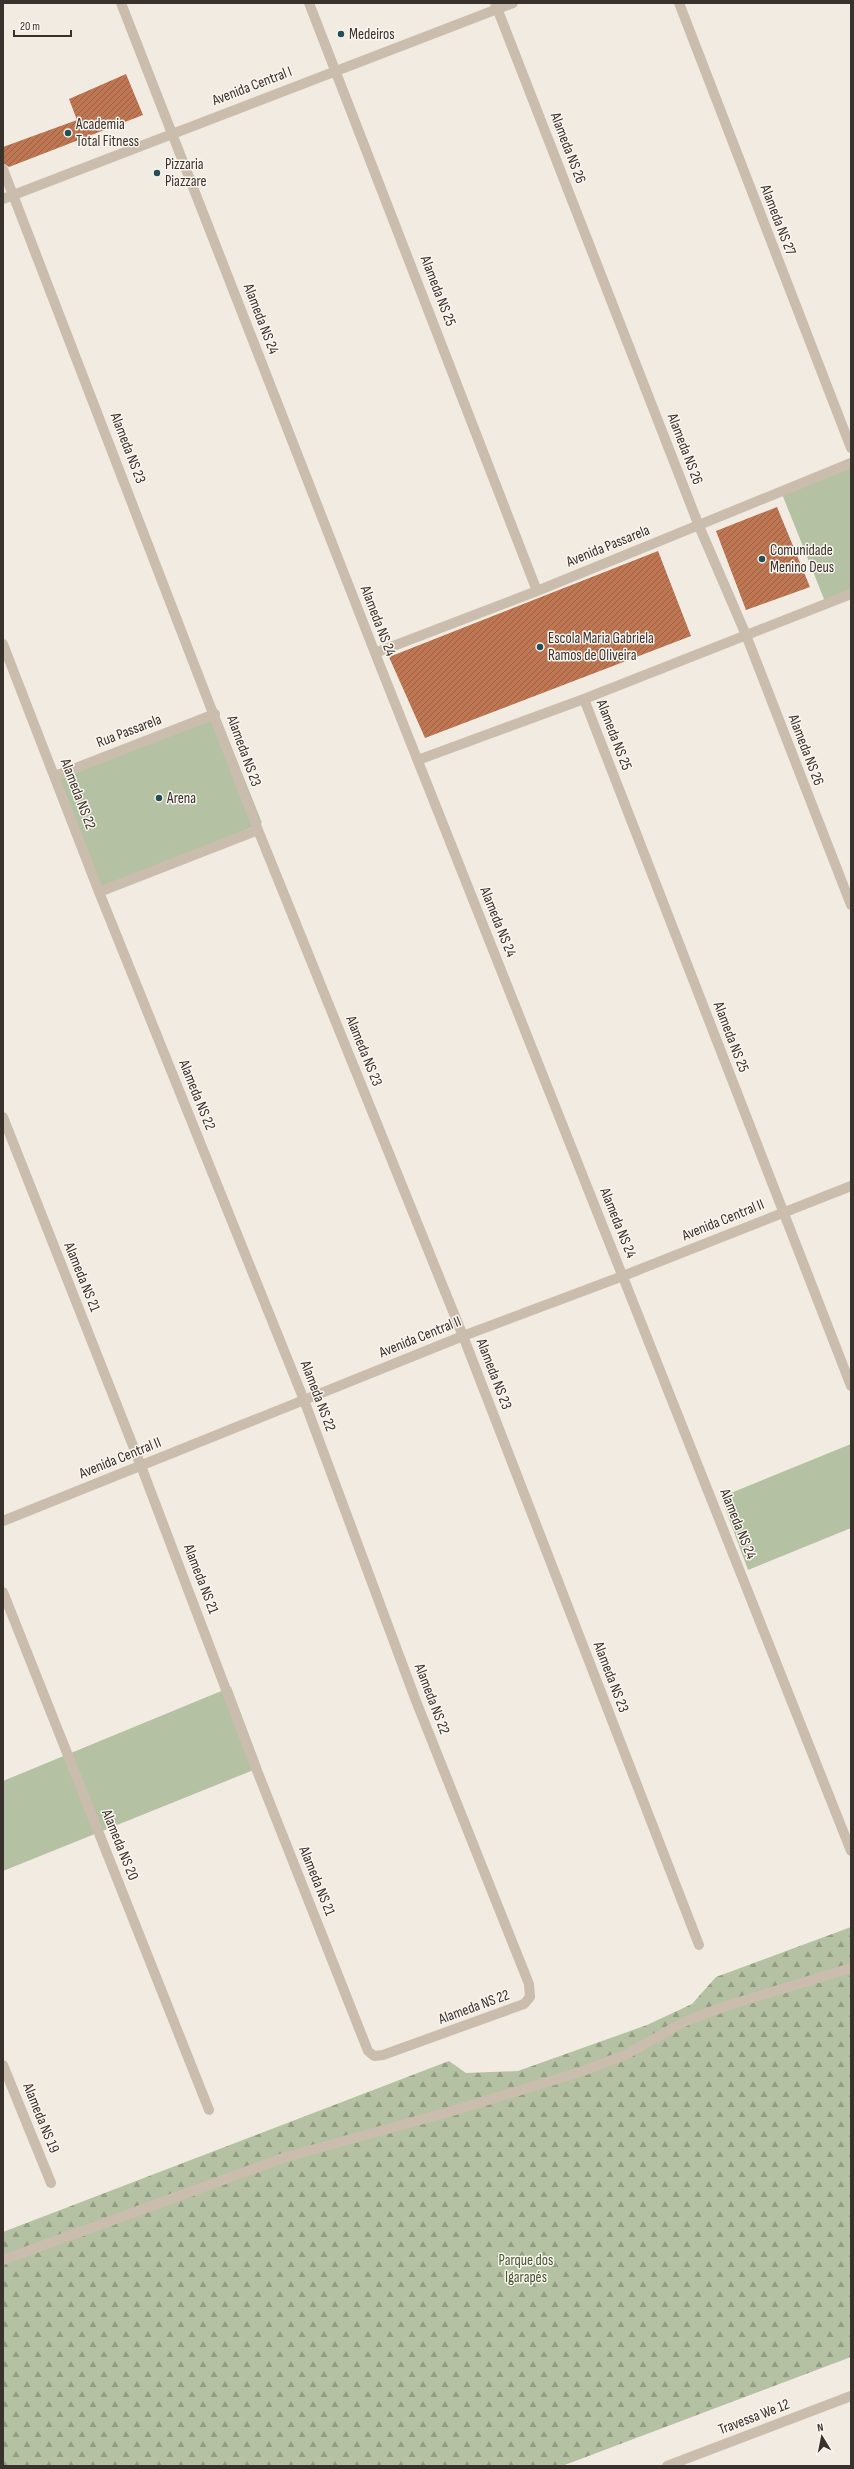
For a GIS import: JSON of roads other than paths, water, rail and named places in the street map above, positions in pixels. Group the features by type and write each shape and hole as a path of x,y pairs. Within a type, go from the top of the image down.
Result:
{"street":[{"name":"Alameda NS 24","path":"121,3 375,653 851,1851"},
{"name":"Alameda NS 25","path":"310,3 537,591"},
{"name":"Avenida Central I","path":"3,199 336,70 496,6 513,3"},
{"name":"Alameda NS 27","path":"679,3 851,448"},
{"name":"Alameda NS 26","path":"496,6 699,526 746,635 851,905"},
{"name":"Alameda NS 23","path":"3,169 215,714 258,830 463,1336 699,1945"},
{"name":"Avenida Passarela","path":"375,653 537,591 851,463"},
{"path":"418,760 584,699 851,594"},
{"name":"Alameda NS 22","path":"3,644 99,892 304,1400 416,1701 531,1992 524,2004 496,2016 383,2055 374,2056 368,2051"},
{"name":"Alameda NS 25","path":"584,699 851,1386"},
{"name":"Rua Passarela","path":"55,776 215,714"},
{"path":"99,892 258,830"},
{"name":"Alameda NS 21","path":"3,1117 141,1466 252,1758 368,2051"},
{"name":"Avenida Central II","path":"3,1521 463,1336 623,1276 851,1186"},
{"name":"Alameda NS 20","path":"3,1592 209,2110"},
{"path":"3,2260 286,2157 452,2111 580,2072 625,2055 686,2021 726,2006 851,1968"},
{"name":"Alameda NS 19","path":"3,2064 51,2183"},
{"name":"Travessa We 12","path":"667,2466 851,2396"}],"place":[{"name":"Medeiros","path":"341,34"},
{"name":"Academia Total Fitness","path":"68,133"},
{"name":"Pizzaria Piazzare","path":"157,173"},
{"name":"Comunidade Menino Deus","path":"762,559"},
{"name":"Escola Maria Gabriela Ramos de Oliveira","path":"540,647"},
{"name":"Arena","path":"159,798"}],"park label":[{"name":"Parque dos Igarapés","path":"526,2268"}]}
